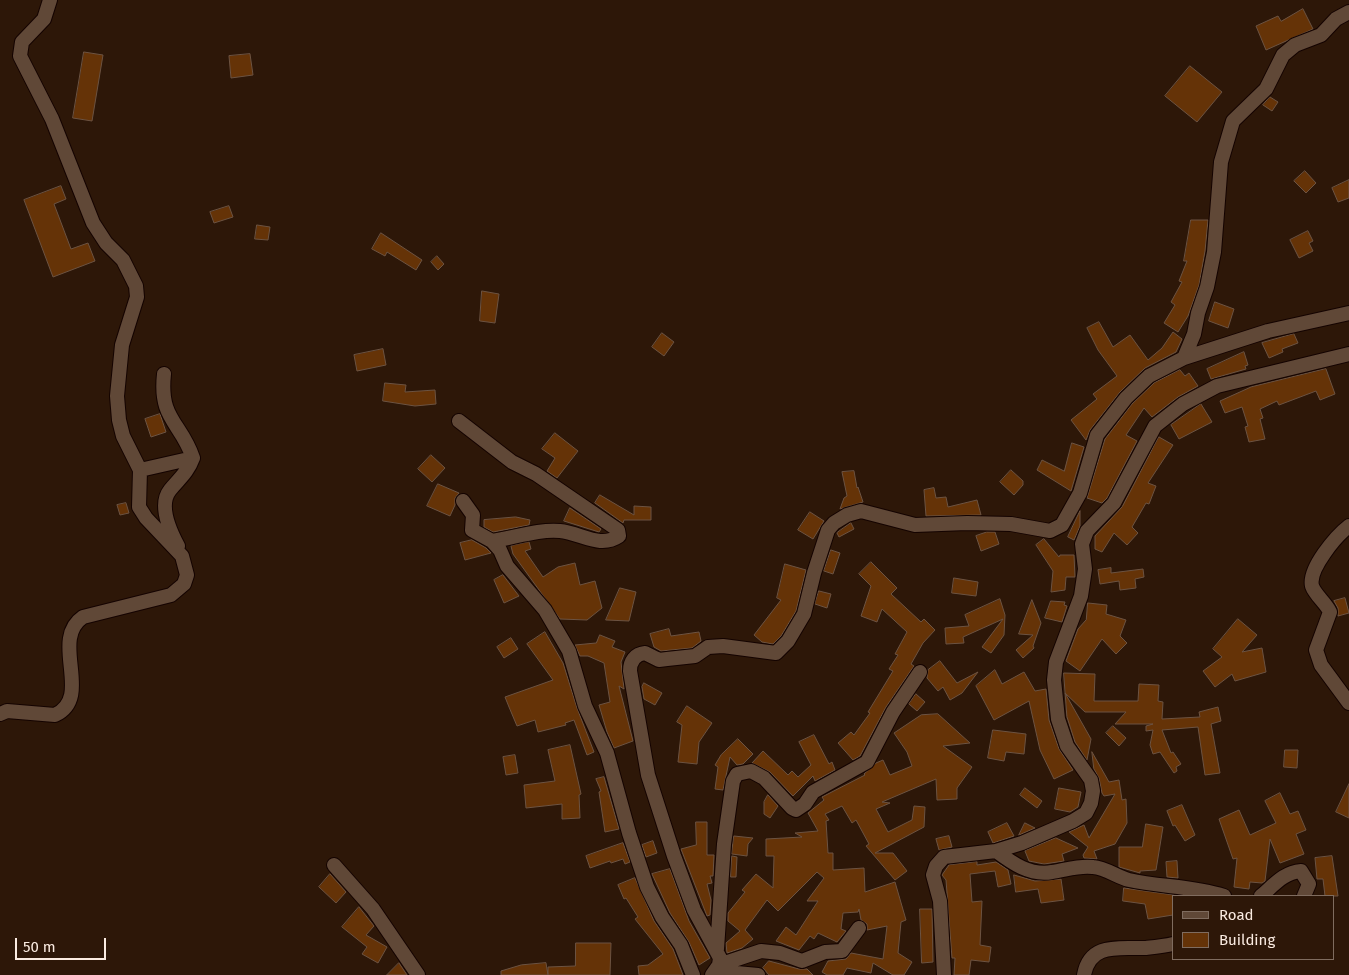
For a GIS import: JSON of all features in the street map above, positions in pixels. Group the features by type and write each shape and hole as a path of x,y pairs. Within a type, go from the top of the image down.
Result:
{"street":[{"path":"50,0 44,19 22,42 20,56 52,119 93,223 106,243 123,260 136,286 137,297 122,345 117,396 124,436 140,470 140,507 146,518 182,556"},
{"path":"1184,358 1194,334 1198,313 1207,287 1218,217 1221,162 1233,121 1266,89 1283,55 1289,49 1321,35 1336,19 1349,12"},
{"path":"715,971 720,958 717,949 694,910 674,856 648,775 630,671 630,664 634,658 645,653 659,660 695,656 708,647 723,646 776,653 788,641 804,614 814,573 828,530 834,522 855,512 861,511 906,525 1012,524 1041,530 1056,529 1067,519 1076,502 1097,435 1126,398 1149,376 1184,358 1268,331 1349,313"},
{"path":"944,975 940,901 933,875 936,866 944,858 996,851 1022,843 1073,821 1086,813 1091,803 1093,791 1091,780 1067,746 1058,719 1054,680 1056,662 1081,596 1085,569 1082,544 1088,531 1114,503 1156,426 1183,404 1217,386 1349,354"},
{"path":"164,374 162,390 167,411 194,458"},
{"path":"459,421 512,462 536,474 618,530 619,536 610,541 599,542 575,533 548,530 492,541"},
{"path":"140,470 194,458"},
{"path":"0,714 7,711 55,715 62,712 71,699 69,636 76,622 82,617 171,595 184,584 187,575 182,556 173,537 164,508 165,499 184,476 194,458"},
{"path":"463,501 473,515 472,530 492,541 500,550 506,566 545,610 569,651 585,706 607,754 629,833 647,887 662,917 681,945 693,975"},
{"path":"1349,526 1327,550 1316,568 1312,579 1313,587 1330,612 1316,650 1321,665 1349,704"},
{"path":"717,949 724,844 733,781 737,774 751,771 764,778 792,808 796,810 802,808 813,792 867,762 893,712 920,672"},
{"path":"996,851 1014,864 1033,872 1050,873 1081,866 1095,867 1130,880 1200,890 1220,895"},
{"path":"334,865 373,909 418,975"},
{"path":"1262,895 1283,877 1292,872 1301,871 1310,884 1304,895"},
{"path":"715,971 762,950 780,953 802,961 826,952 842,950 859,928"},
{"path":"1084,975 1086,965 1091,958 1107,948 1172,944"},
{"path":"715,971 758,975"}],"building":[{"path":"1303,9 1313,29 1266,50 1256,26 1278,16 1281,21"},
{"path":"84,52 103,55 92,121 73,118"},
{"path":"250,54 253,75 231,78 229,56"},
{"path":"1190,66 1222,92 1197,122 1165,96"},
{"path":"1270,97 1278,102 1272,111 1263,105"},
{"path":"1305,171 1316,183 1306,193 1294,181"},
{"path":"1349,180 1349,198 1338,202 1332,188"},
{"path":"61,186 66,199 54,204 71,249 88,243 95,261 53,277 24,200"},
{"path":"229,206 233,217 214,223 210,212"},
{"path":"1191,220 1208,220 1205,251 1199,285 1188,316 1178,332 1164,323 1175,305 1171,302 1182,282 1179,281 1187,261 1184,261"},
{"path":"257,225 270,227 268,240 255,239"},
{"path":"1308,231 1313,241 1309,243 1313,251 1299,258 1290,240"},
{"path":"381,233 422,260 416,270 387,252 385,256 372,249"},
{"path":"437,256 444,264 438,270 431,262"},
{"path":"482,291 499,294 495,323 480,321"},
{"path":"1215,302 1234,309 1228,328 1209,321"},
{"path":"1099,322 1113,347 1130,335 1148,360 1162,348 1173,332 1182,339 1176,352 1145,368 1120,392 1090,430 1086,440 1071,420 1097,399 1093,394 1117,376 1098,350 1087,328"},
{"path":"662,333 674,342 664,356 652,347"},
{"path":"1294,334 1298,343 1282,349 1283,352 1269,358 1262,343"},
{"path":"383,349 386,365 357,371 354,355"},
{"path":"1244,352 1248,365 1245,366 1246,369 1211,379 1207,369"},
{"path":"1326,369 1335,394 1320,400 1316,391 1279,405 1277,401 1260,409 1263,418 1260,419 1265,439 1249,442 1245,427 1248,426 1242,407 1225,413 1220,401 1251,387"},
{"path":"1180,370 1185,376 1189,373 1198,386 1178,397 1152,417 1144,408 1126,435 1137,441 1107,498 1102,503 1087,498 1105,439 1132,404 1154,383"},
{"path":"385,383 406,385 405,392 435,390 436,404 415,406 383,401"},
{"path":"1201,404 1212,422 1179,439 1171,425"},
{"path":"160,414 166,432 151,437 145,419"},
{"path":"555,433 578,451 557,478 547,471 555,458 542,449"},
{"path":"1159,437 1173,445 1148,483 1156,486 1149,504 1146,503 1132,527 1138,533 1127,545 1114,533 1102,552 1095,549 1095,536 1122,507"},
{"path":"1072,443 1084,447 1071,491 1037,470 1042,460 1064,471"},
{"path":"431,455 445,468 432,482 418,469"},
{"path":"1011,470 1023,481 1023,485 1014,495 1000,482"},
{"path":"854,471 857,488 863,502 840,509 844,498 847,496 842,472"},
{"path":"438,484 459,493 455,498 455,505 450,516 427,506"},
{"path":"934,488 936,498 946,497 948,507 977,500 981,515 926,516 924,490"},
{"path":"600,495 634,515 634,506 651,507 651,520 624,520 623,523 595,503"},
{"path":"126,503 129,513 120,515 117,505"},
{"path":"570,508 601,529 599,532 564,521"},
{"path":"1080,511 1080,526 1074,540 1068,537"},
{"path":"810,512 824,521 813,539 798,530"},
{"path":"516,517 530,520 529,525 493,532 484,527 484,520"},
{"path":"851,523 854,529 839,537 837,533"},
{"path":"987,532 995,532 999,544 981,551 976,536"},
{"path":"1044,539 1059,557 1060,555 1074,555 1075,577 1066,577 1065,590 1051,592 1053,571 1036,545"},
{"path":"472,540 491,553 465,560 460,543"},
{"path":"529,542 531,549 525,551 543,577 558,567 575,563 580,585 595,581 602,608 587,620 560,619 513,554 511,546"},
{"path":"831,550 840,553 833,574 824,571"},
{"path":"871,562 897,588 891,594 921,622 924,619 935,630 923,643 911,664 914,666 886,707 860,756 853,760 838,743 851,732 854,735 870,713 868,712 893,671 889,669 898,655 895,654 907,632 882,609 877,622 861,616 871,586 859,574"},
{"path":"785,564 806,570 796,611 781,636 773,644 762,642 754,635 781,600 777,598"},
{"path":"1111,568 1111,573 1143,569 1144,577 1135,579 1136,588 1120,590 1119,581 1100,584 1098,570"},
{"path":"503,575 519,596 504,603 494,580"},
{"path":"954,578 978,582 976,596 952,593"},
{"path":"620,588 636,592 629,621 606,620"},
{"path":"819,591 831,594 827,608 815,604"},
{"path":"1345,598 1349,613 1338,616 1338,608 1334,601"},
{"path":"1000,599 1005,615 1004,635 991,653 982,647 1003,619 963,637 964,643 946,644 945,628 969,626 965,615"},
{"path":"1032,600 1041,623 1033,646 1034,648 1023,658 1016,650 1033,635 1019,634"},
{"path":"1051,601 1065,602 1064,605 1067,606 1062,622 1045,618"},
{"path":"1088,603 1107,605 1106,614 1126,620 1120,636 1127,643 1116,654 1102,639 1080,671 1066,661 1078,629 1086,620"},
{"path":"1238,619 1257,635 1242,652 1262,648 1266,672 1235,681 1232,674 1215,687 1203,671 1222,657 1213,649"},
{"path":"669,629 671,636 699,632 701,641 692,648 661,651 654,647 650,634"},
{"path":"545,632 563,663 577,708 594,752 587,755 574,720 565,723 566,725 538,732 535,720 517,726 505,697 553,680 527,644"},
{"path":"600,635 615,641 612,647 625,652 621,662 624,689 619,686 633,741 614,748 599,705 610,702 604,663 588,656 580,656 575,645 596,643"},
{"path":"511,638 518,649 504,658 497,647"},
{"path":"940,661 957,683 978,672 962,693 950,700 943,687 938,691 927,678 928,670"},
{"path":"995,670 1002,684 1024,672 1035,691 1046,689 1049,720 1059,749 1073,770 1054,779 1040,750 1029,701 994,720 976,686"},
{"path":"1064,673 1095,674 1094,701 1138,701 1139,684 1159,685 1158,701 1163,702 1162,719 1200,717 1199,712 1218,707 1221,721 1211,724 1220,773 1205,775 1198,727 1162,730 1171,753 1173,752 1181,764 1176,767 1177,771 1174,773 1160,752 1153,754 1150,745 1153,730 1146,731 1146,726 1153,724 1115,724 1126,712 1085,712 1065,693"},
{"path":"644,683 662,693 655,705 644,699 642,687"},
{"path":"916,694 925,702 917,711 909,704"},
{"path":"1065,694 1091,739 1087,760 1075,742 1067,717"},
{"path":"687,706 712,723 699,742 697,764 678,762 682,725 677,722"},
{"path":"938,714 970,743 943,746 972,767 957,788 957,799 937,800 936,779 882,802 890,803 876,809 888,832 912,820 914,806 925,807 924,827 875,853 893,853 907,871 895,880 866,846 869,844 856,820 852,823 842,806 825,814 829,820 826,821 828,853 833,853 833,870 864,868 865,892 895,882 906,920 901,922 898,953 912,962 904,975 893,975 873,963 871,973 847,968 843,975 827,975 822,972 828,961 846,959 851,953 883,959 887,926 867,930 867,924 861,920 859,909 858,912 843,913 841,929 846,931 837,942 818,933 814,939 810,936 799,950 776,941 786,927 796,935 818,901 807,901 824,878 817,872 778,911 767,900 745,930 753,939 742,948 727,953 726,943 740,931 728,921 728,913 745,892 742,890 756,874 773,888 774,856 766,856 766,839 802,837 795,833 818,831 808,813 824,800 822,797 865,775 876,763 883,760 890,775 912,766 907,752 894,733 921,715"},
{"path":"1113,726 1126,738 1119,746 1106,733"},
{"path":"993,730 1026,734 1024,754 1006,752 1004,761 988,758"},
{"path":"814,735 829,764 832,762 835,770 815,781 813,776 793,796 770,772 752,763 763,751 788,775 792,771 798,777 811,765 799,742"},
{"path":"738,739 753,754 743,764 737,765 730,757 723,790 715,789 718,767 715,765 721,755"},
{"path":"570,745 581,794 579,795 580,818 562,819 562,804 526,808 524,785 555,781 548,750"},
{"path":"1285,750 1298,750 1297,768 1284,767"},
{"path":"1092,752 1109,782 1119,780 1122,800 1126,799 1127,823 1115,844 1094,851 1097,859 1084,858 1083,855 1088,847 1069,832 1084,825 1089,838 1115,794 1104,796 1102,793 1099,778 1094,769"},
{"path":"515,755 518,773 506,775 503,757"},
{"path":"604,777 619,829 605,832 599,792 601,791 596,779"},
{"path":"1349,784 1349,818 1336,812"},
{"path":"1025,788 1042,801 1037,808 1020,795"},
{"path":"1059,788 1081,792 1078,807 1070,812 1055,809"},
{"path":"1280,793 1290,814 1298,811 1306,830 1296,834 1304,854 1280,863 1270,839 1265,881 1262,883 1250,882 1249,889 1234,887 1237,858 1233,859 1219,819 1239,810 1250,835 1276,823 1265,801"},
{"path":"768,795 778,806 770,818 764,814 764,802"},
{"path":"1182,805 1195,835 1185,841 1175,825 1173,826 1167,811"},
{"path":"696,822 707,822 707,855 714,855 713,876 710,876 712,883 707,884 711,900 710,915 707,916 681,849 696,845"},
{"path":"1007,823 1014,836 993,843 988,832"},
{"path":"1025,823 1035,828 1019,835"},
{"path":"1146,824 1163,827 1156,870 1140,871 1140,873 1119,867 1119,847 1142,847"},
{"path":"734,836 753,838 748,844 747,856 732,854"},
{"path":"949,836 952,847 939,850 936,839"},
{"path":"1056,838 1078,848 1062,854 1064,861 1044,864 1029,861 1025,851"},
{"path":"653,841 657,853 646,857 642,845"},
{"path":"623,843 630,862 625,864 623,859 590,868 586,856"},
{"path":"732,856 737,857 736,877 731,877"},
{"path":"1332,856 1338,896 1325,895 1323,879 1317,879 1315,858"},
{"path":"1177,861 1178,878 1167,877 1166,862"},
{"path":"977,862 977,865 996,862 1008,870 1011,884 998,887 995,871 970,874 972,902 982,901 980,945 991,947 989,962 971,960 969,975 954,975 955,958 952,958 946,880 942,875 949,865"},
{"path":"670,869 689,921 710,958 699,965 689,942 670,913 652,874"},
{"path":"330,874 346,892 336,903 319,887"},
{"path":"1014,875 1035,881 1061,879 1064,900 1041,903 1038,889 1016,892"},
{"path":"635,878 654,921 673,949 683,975 639,975 638,966 648,965 663,954 635,919 638,917 626,898 624,899 618,885"},
{"path":"1124,888 1174,895 1172,895 1172,915 1148,919 1145,904 1123,901"},
{"path":"359,907 374,926 366,935 387,947 378,963 362,954 367,947 342,927"},
{"path":"920,909 932,909 933,962 922,963"},
{"path":"576,943 611,943 610,975 548,975 548,967 575,966"},
{"path":"769,961 799,969 807,969 813,975 769,975 763,968"},
{"path":"399,963 407,975 387,975"},
{"path":"546,963 548,975 501,975 501,971 521,965"}]}
